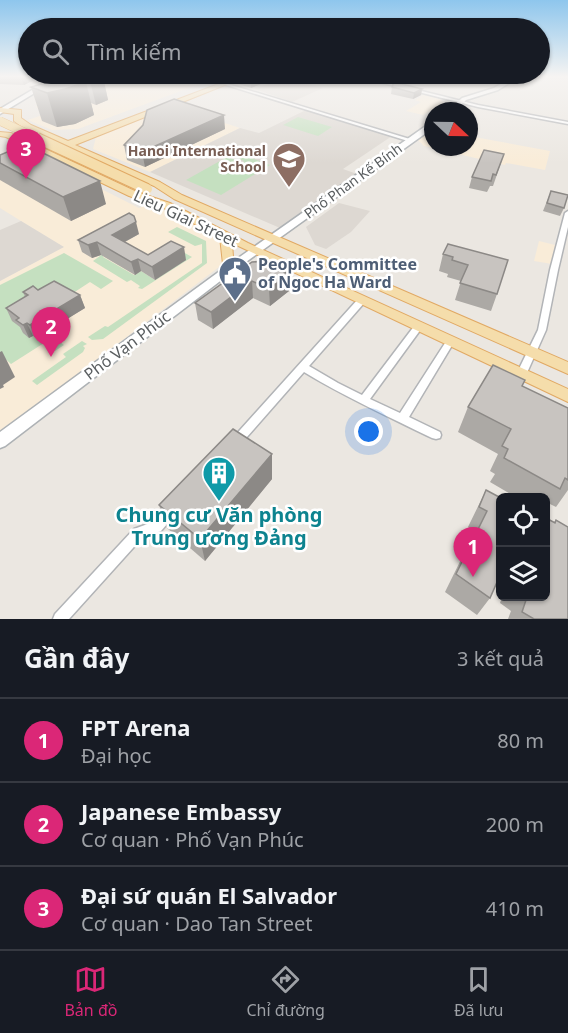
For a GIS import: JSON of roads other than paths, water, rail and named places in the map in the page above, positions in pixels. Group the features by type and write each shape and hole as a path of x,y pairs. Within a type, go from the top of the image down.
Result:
{"main road":[{"path":"36,155 71,137 157,106"},
{"name":"Lieu Giai Street","path":"1,109 18,112 17,119 44,134 71,137 83,151 157,184 178,197 568,368"},
{"path":"0,121 147,189 178,197"},
{"path":"4,134 28,127"},
{"name":"Lieu Giai Street","path":"4,134 36,155 65,162 145,199 166,205 256,251 568,396"},
{"path":"71,137 83,151"},
{"path":"36,155 65,162"},
{"path":"75,167 83,160 97,158"},
{"path":"147,189 166,205"},
{"path":"226,235 228,270"}],"street":[{"path":"302,106 410,140"},
{"path":"479,106 568,123"},
{"name":"Phố Phan Kế Bính","path":"256,251 424,131"},
{"path":"521,375 542,330 568,213"},
{"name":"Phố Vạn Phúc","path":"0,441 256,251"},
{"path":"231,448 362,300"},
{"path":"364,400 418,327"},
{"path":"402,419 450,342"},
{"path":"304,368 436,435"},
{"path":"60,619 138,533 157,526 178,503"}],"place":[{"name":"Đại sứ quán El Salvador","path":"26,179"},
{"name":"Hanoi International School","path":"289,188"},
{"name":"People's Committee of Ngoc Ha Ward","path":"235,302"},
{"name":"Japanese Embassy","path":"51,357"},
{"name":"Chung cư Văn phòng Trung ương Đảng","path":"219,502"},
{"name":"FPT Arena","path":"473,577"}]}
